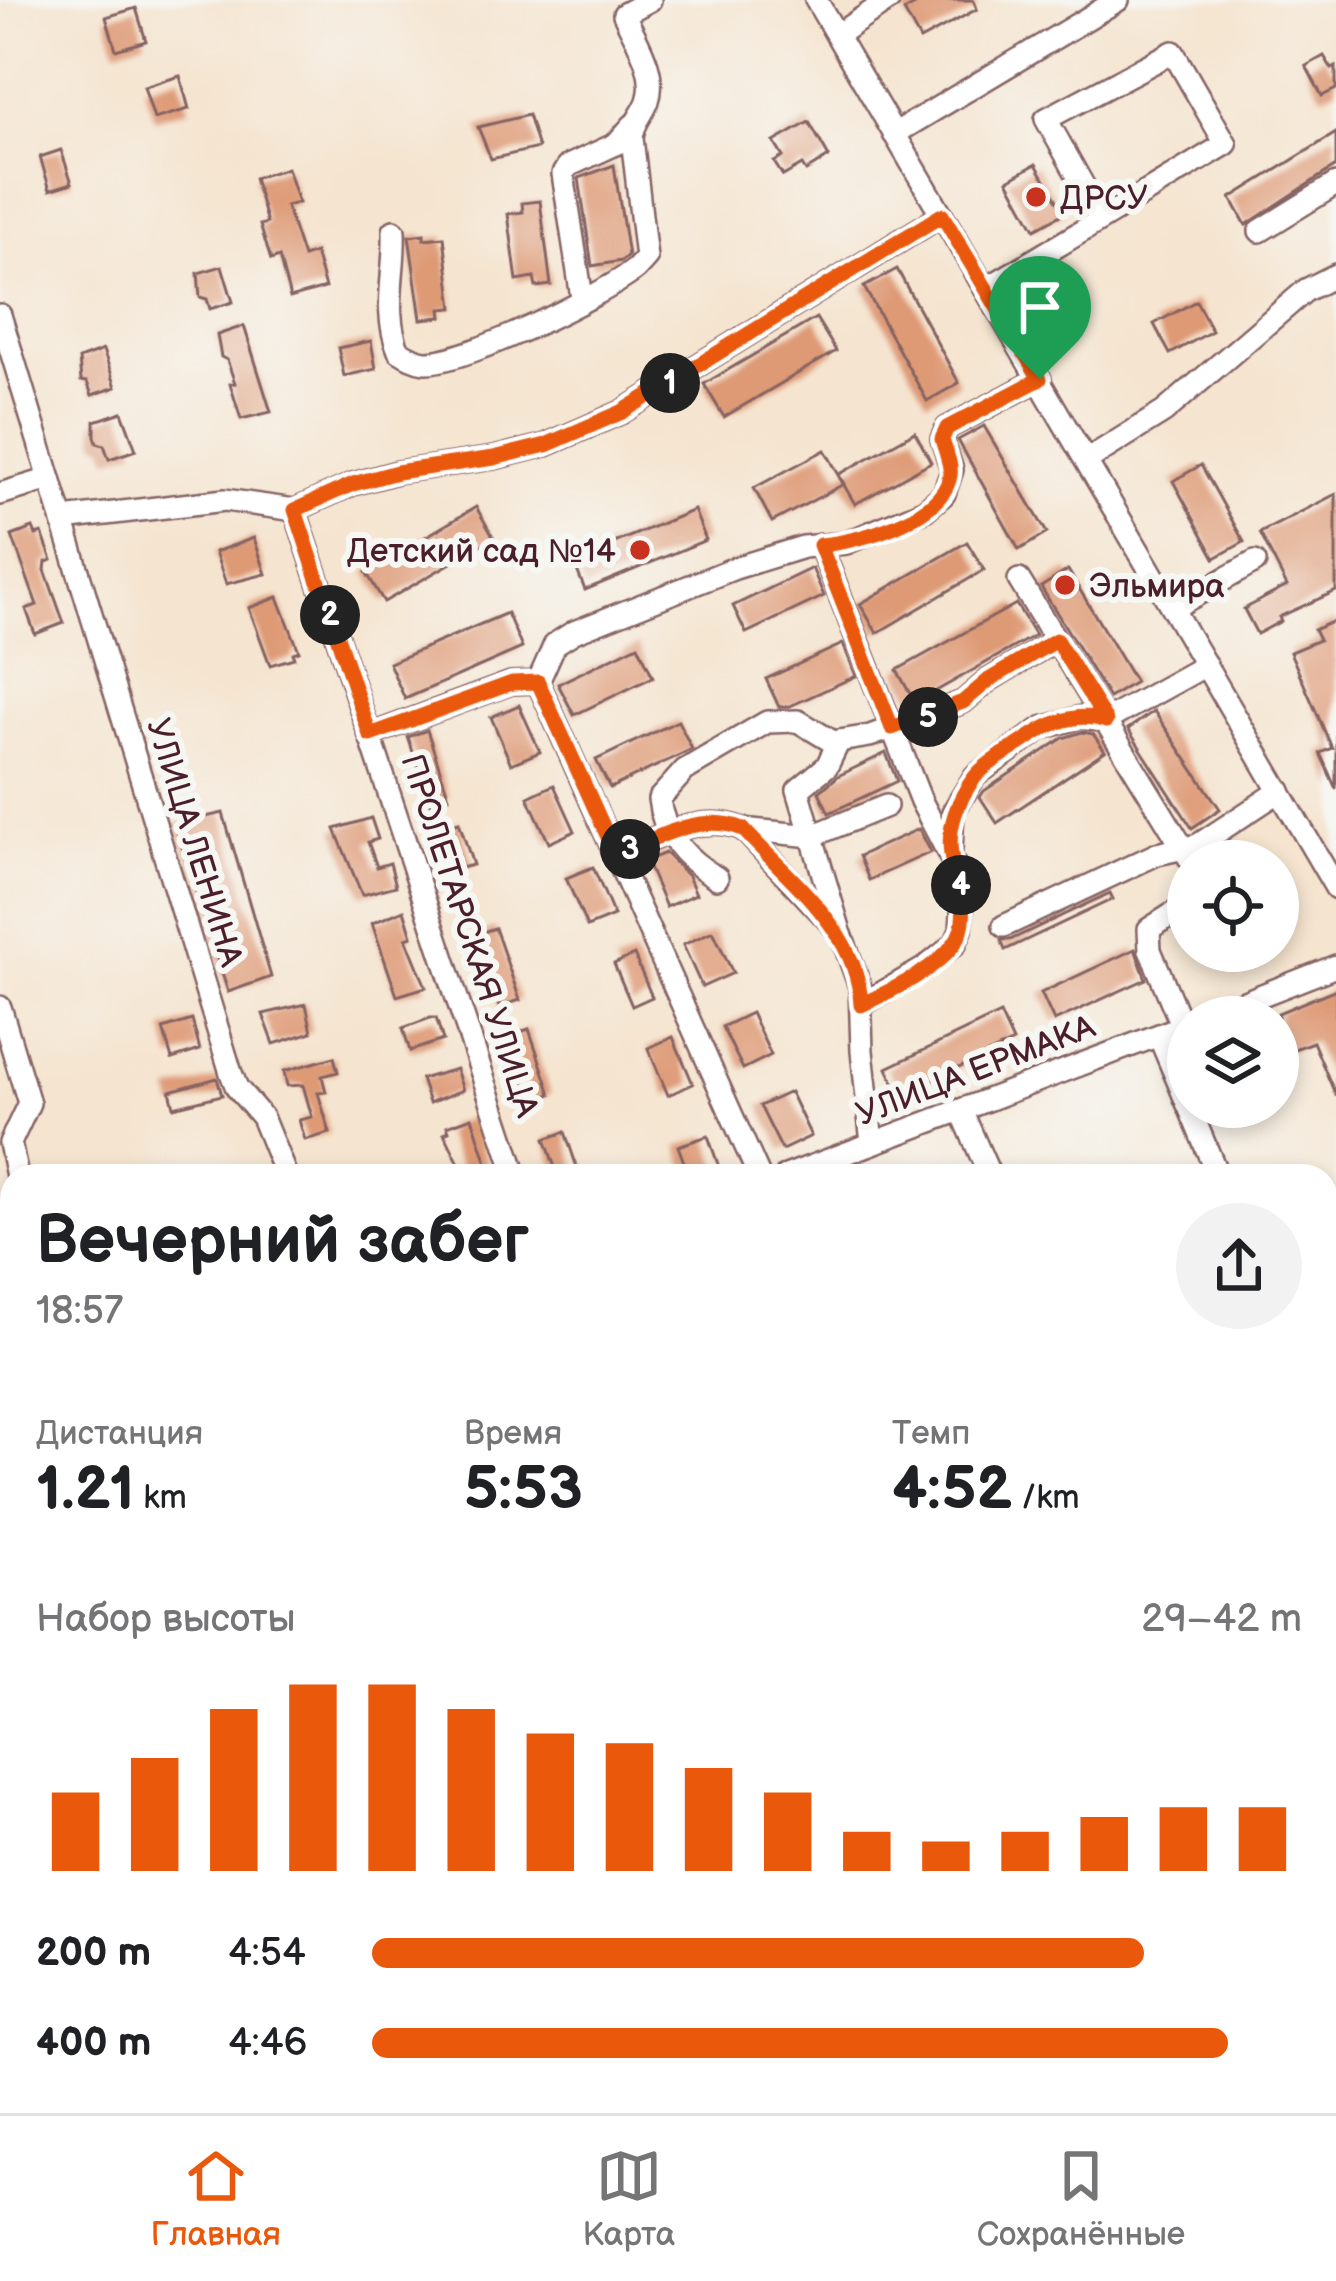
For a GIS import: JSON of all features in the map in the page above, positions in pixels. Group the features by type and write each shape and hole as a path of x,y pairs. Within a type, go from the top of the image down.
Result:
{"street":[{"path":"582,298 563,175 568,166 608,150 647,104 648,69 624,14 650,0"},
{"path":"816,0 1336,888"},
{"path":"837,35 889,0"},
{"path":"894,134 1118,0"},
{"path":"986,288 1102,219 1226,144 1174,52 1046,119 1102,219"},
{"path":"394,232 396,267 388,297 399,351 425,362 533,324 625,278 646,258 632,152 633,125"},
{"path":"1260,231 1336,184"},
{"path":"63,518 225,500 295,510 353,484 397,472 546,445 622,412 942,215"},
{"path":"1087,460 1164,412 1306,290 1336,275"},
{"name":"УЛИЦА ЛЕНИНА","path":"0,315 231,1073 237,1088 262,1117 281,1164"},
{"path":"754,1164 538,682 554,644 574,632 735,568 820,545 846,543 925,510 944,494 952,470 942,439 947,428 1040,379"},
{"path":"0,494 50,479"},
{"name":"ПРОЛЕТАРСКАЯ УЛИЦА","path":"295,510 512,1164"},
{"path":"820,545 921,801 951,857 963,899 955,944 925,968 861,1005"},
{"path":"1173,608 1256,562"},
{"path":"1019,580 1178,840"},
{"path":"717,878 685,854 669,833 659,799 685,770 767,722 798,721 824,738 839,741 892,728 963,702 989,680 1056,640"},
{"path":"951,857 953,812 975,776 1042,728 1081,717 1106,721 1206,665"},
{"path":"370,735 512,683 538,682"},
{"path":"839,741 826,766 798,790 860,987 872,1143"},
{"path":"1209,840 1280,791"},
{"path":"616,855 706,823 812,836 886,806"},
{"path":"743,829 841,934"},
{"path":"1004,926 1157,854 1167,854"},
{"path":"1167,917 1148,929 1150,950 1171,996"},
{"path":"1260,996 1336,966"},
{"path":"0,1007 29,1103 10,1143 13,1164"},
{"name":"УЛИЦА ЕРМАКА","path":"817,1164 1167,1033"},
{"path":"1159,1036 1167,1055"},
{"path":"961,1110 985,1164"},
{"path":"1197,1128 1213,1164"}],"building":[{"path":"924,0 973,0 977,9 920,40 904,11"},
{"path":"136,8 146,41 116,50 106,17"},
{"path":"1324,56 1332,69 1336,67 1336,89 1322,96 1306,66"},
{"path":"180,76 189,109 154,119 144,87"},
{"path":"528,115 538,148 491,159 478,127"},
{"path":"809,122 829,157 806,171 802,165 783,176 774,162 783,157 774,142"},
{"path":"1336,133 1336,166 1246,225 1231,198"},
{"path":"61,150 72,183 50,190 40,157"},
{"name":"ДРСУ","path":"1036,164 1064,213 1035,229 1008,180"},
{"path":"614,165 628,256 592,266 579,178"},
{"path":"287,168 298,203 286,206 303,257 315,253 325,288 290,298 279,257 271,260 260,225 267,223 254,178"},
{"path":"540,201 551,285 536,287 534,278 517,281 508,214 523,212 522,203"},
{"path":"424,234 424,239 444,237 453,308 441,309 442,317 421,319 409,236"},
{"path":"222,266 233,302 210,309 207,299 200,297 198,273"},
{"path":"897,269 959,383 927,401 864,287"},
{"path":"1196,301 1212,331 1170,354 1154,324"},
{"path":"816,318 836,351 724,417 704,384"},
{"path":"244,326 271,412 241,419 230,384 235,383 227,360 221,357 217,335"},
{"path":"371,341 376,369 344,376 338,348"},
{"path":"103,350 116,387 92,395 87,382 81,381 79,359"},
{"path":"122,412 136,450 109,459 104,445 97,443 95,421"},
{"path":"984,426 1047,533 1019,550 958,440"},
{"path":"915,432 931,462 855,504 838,475"},
{"path":"825,450 844,484 772,522 754,488"},
{"path":"1201,465 1244,542 1215,558 1173,481"},
{"path":"1336,494 1336,591 1279,617 1281,621 1257,634 1244,609 1287,586 1260,533"},
{"path":"476,507 494,538 384,602 366,572"},
{"name":"Детский сад №14","path":"694,510 706,540 585,590 573,560"},
{"path":"33,528 36,535 42,533 52,560 46,562 45,570 64,623 35,634 26,609 37,605 12,536"},
{"path":"254,538 266,574 226,584 215,552"},
{"path":"967,542 984,570 877,633 860,604"},
{"path":"812,568 824,596 746,633 733,606"},
{"path":"1068,570 1135,682 1109,698 1041,587"},
{"path":"278,597 299,651 293,653 294,658 270,665 249,608"},
{"path":"1016,604 1035,635 915,703 897,670"},
{"path":"507,613 522,648 405,699 389,663"},
{"path":"1336,620 1336,789 1320,753 1332,748 1290,652 1319,640 1314,630"},
{"path":"843,644 856,676 779,707 766,679"},
{"path":"638,645 653,677 574,715 558,684"},
{"path":"519,705 540,752 511,764 491,717"},
{"path":"1154,711 1220,809 1192,828 1128,729"},
{"path":"678,721 692,749 610,788 596,760"},
{"path":"427,730 449,797 430,803 408,737"},
{"path":"1093,734 1105,751 997,823 980,797 984,791 1063,738"},
{"path":"886,753 897,781 829,813 819,792 838,776"},
{"path":"554,785 575,831 549,843 528,797"},
{"path":"223,813 271,977 228,992 175,824"},
{"path":"371,818 378,839 368,842 377,867 390,863 396,886 362,895 335,829"},
{"path":"459,822 473,865 453,870 440,828"},
{"path":"919,829 931,852 869,880 859,856"},
{"path":"665,853 688,876 696,894 666,907 646,861"},
{"path":"593,867 614,916 587,927 566,878"},
{"path":"1110,893 1113,899 1005,950 1001,940"},
{"path":"404,910 412,936 406,938 426,987 397,996 372,923"},
{"path":"495,928 520,1000 499,1007 474,935"},
{"path":"713,931 733,973 702,987 683,945"},
{"path":"1135,949 1146,979 1054,1021 1041,993"},
{"path":"634,955 652,997 632,1006 614,964"},
{"path":"1336,989 1336,1096 1313,1042 1299,1047 1299,1004"},
{"path":"306,1004 312,1032 274,1044 263,1014"},
{"path":"751,1013 771,1055 743,1069 722,1027"},
{"path":"1000,1014 1013,1042 900,1096 887,1068"},
{"path":"436,1018 443,1040 410,1051 403,1028"},
{"path":"192,1020 200,1050 172,1059 163,1029"},
{"path":"529,1029 551,1094 531,1101 508,1036"},
{"path":"673,1037 693,1084 668,1095 648,1048"},
{"path":"334,1057 338,1072 322,1076 326,1092 318,1093 330,1133 305,1140 299,1120 312,1117 303,1085 287,1086 284,1071"},
{"path":"456,1069 463,1090 429,1103 421,1079"},
{"path":"217,1078 222,1095 174,1107 170,1091"},
{"path":"790,1092 811,1136 782,1150 760,1106"},
{"path":"472,1117 487,1164 459,1164 444,1133 449,1131 447,1126"},
{"path":"565,1132 576,1164 554,1164 545,1139"},
{"path":"708,1136 718,1164 685,1164 678,1146"}],"place":[{"name":"ДРСУ","path":"1036,197"},
{"name":"Детский сад №14","path":"640,550"},
{"name":"Эльмира","path":"1065,585"}],"route":[{"path":"942,215 1040,379 947,428 942,439 952,470 944,494 925,510 846,543 820,545 892,728 963,702 989,680 1056,640 1106,721 1081,717 1042,728 975,776 952,820 951,857 963,899 955,944 877,997 861,1005 860,987 841,934 743,829 706,823 616,855 538,682 512,683 370,735 295,510 353,484 397,472 546,445 622,412 942,215"}]}
